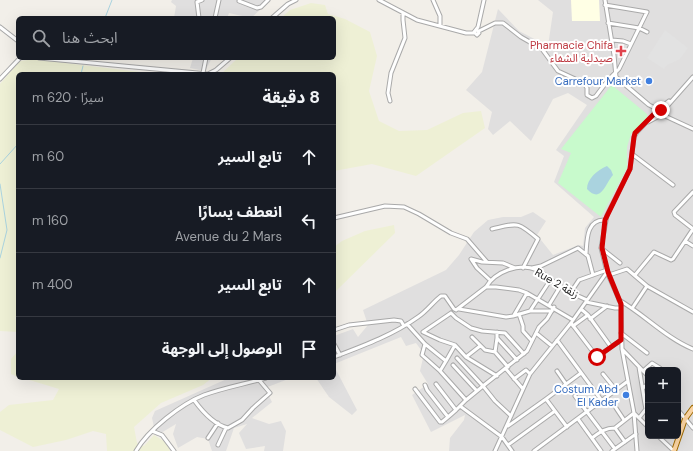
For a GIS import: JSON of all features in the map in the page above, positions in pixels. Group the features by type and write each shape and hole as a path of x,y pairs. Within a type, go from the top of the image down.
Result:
{"main road":[{"path":"674,451 685,419 693,408"}],"street":[{"path":"199,16 197,2 202,0"},
{"path":"215,16 219,0"},
{"path":"239,1 257,8 261,7 268,0"},
{"path":"274,16 288,4 296,0"},
{"path":"379,0 417,20 466,33 477,31 495,23 503,24 521,37 542,49 558,71 584,83 587,95 592,98 596,96 619,69 647,12 605,5"},
{"path":"433,0 440,16 440,26"},
{"path":"477,31 484,0"},
{"path":"605,0 612,40 615,73 618,79 659,113 693,129"},
{"path":"390,101 388,93 391,73 405,38 402,20 403,13"},
{"path":"608,23 640,28 647,32"},
{"path":"0,27 16,39"},
{"path":"612,40 623,41 631,44"},
{"path":"0,79 18,60"},
{"path":"60,60 192,72"},
{"path":"203,72 205,60"},
{"path":"213,72 228,60"},
{"path":"637,451 634,413 622,349 621,308 608,273 602,248 605,220 630,169 634,137 643,125 659,113 693,77"},
{"path":"632,154 672,185"},
{"path":"635,275 654,252 671,260 674,259 693,229 674,213 693,192"},
{"path":"336,218 385,206 404,208 419,214 451,233 467,239 487,262"},
{"path":"593,274 586,254 589,230 595,222 605,220"},
{"path":"492,229 514,224 522,226 538,239 523,268"},
{"path":"685,241 693,246"},
{"path":"532,268 542,266 578,248 586,254"},
{"path":"602,248 620,263"},
{"path":"418,338 423,332 453,311 459,309 474,295 486,287 490,280 471,260 503,263 515,268"},
{"name":"Rue 2 زنقة","path":"490,280 502,272 515,268 532,268 538,270 560,287 587,301 621,308"},
{"path":"571,292 579,280 592,276 593,274 608,273 625,269 648,286 693,312"},
{"path":"608,273 602,279 573,320 572,325 597,357 621,340"},
{"path":"530,311 551,279"},
{"path":"633,307 648,286"},
{"path":"486,287 496,287 527,292 573,320"},
{"path":"549,305 560,287"},
{"path":"513,316 527,292"},
{"path":"336,356 368,344 406,325 424,313 441,296 445,296 447,298 456,318 471,328 482,331 505,333 524,354"},
{"path":"619,300 633,307 678,343 693,349"},
{"path":"590,319 606,306"},
{"path":"459,309 506,317 530,311 553,309"},
{"path":"415,389 440,422 442,422 466,400 524,354 529,348 539,327 547,319 553,309"},
{"path":"581,309 588,315 611,347"},
{"path":"519,314 523,331 532,341"},
{"path":"495,451 530,374 557,340 572,325 588,315"},
{"path":"336,329 349,325 394,320 401,321 418,338 446,360"},
{"path":"423,332 455,345 466,357 497,376"},
{"path":"495,352 498,332"},
{"path":"536,333 552,346"},
{"path":"621,333 647,353"},
{"path":"472,337 486,350 495,352 523,389"},
{"path":"496,338 517,360"},
{"path":"557,340 602,401"},
{"path":"425,344 422,355 440,371 466,400"},
{"path":"440,371 455,345"},
{"path":"466,357 480,346"},
{"path":"336,347 340,354"},
{"path":"622,349 643,371"},
{"path":"457,358 495,401 511,416"},
{"path":"648,367 652,363 658,367"},
{"path":"452,365 477,391"},
{"path":"640,367 645,395"},
{"path":"514,379 526,370 530,374"},
{"path":"557,371 566,384"},
{"path":"507,427 581,373"},
{"path":"603,374 616,390"},
{"path":"136,451 141,442 152,431 194,400 208,394 259,380 269,391 269,394 240,422 226,428 218,445"},
{"path":"534,451 628,381"},
{"path":"436,384 456,410"},
{"path":"425,385 427,390 448,417"},
{"path":"575,396 614,450 636,434"},
{"path":"194,400 203,411 226,428"},
{"path":"546,400 567,427"},
{"path":"639,418 646,409 647,403"},
{"path":"460,406 502,437 512,451"},
{"path":"616,408 624,420"},
{"path":"508,445 555,411"},
{"path":"634,413 645,424"},
{"path":"592,438 607,428 614,428 634,413"},
{"path":"681,414 693,428"},
{"path":"578,419 601,451"},
{"path":"208,438 218,423"},
{"path":"614,428 625,442"},
{"path":"152,431 162,436 174,451"},
{"path":"662,439 674,451"}],"shaded area":[{"path":"172,0 271,0 253,16 242,16 229,13 228,16 174,16 176,6 171,2"},
{"path":"538,0 693,0 693,451 449,451 450,438 464,420 465,415 431,432 412,395 428,384 420,371 424,354 416,343 406,346 401,337 336,363 336,335 353,329 358,337 368,325 363,310 446,270 459,255 474,232 488,220 503,217 521,217 533,212 546,221 537,235 553,255 579,245 583,246 585,228 594,217 554,182 564,156 556,150 587,105 568,93 553,99 531,141 510,121 493,135 488,129 492,112 466,90 482,72 498,9 519,31 548,46 553,12"},
{"path":"571,0 599,0 600,21 572,21"},
{"path":"311,3 325,5 328,14 335,16 283,16 290,10"},
{"path":"336,16 345,19 370,32 377,56 369,91 379,121 399,131 427,130 463,113 481,111 485,128 416,176 372,164 336,171 336,72 223,72 236,60 336,60"},
{"path":"665,30 688,48 680,59 667,65 664,69 647,58"},
{"path":"42,60 141,72 16,72 16,332 0,331 0,84 20,61"},
{"path":"192,60 211,60 205,71 190,68"},
{"path":"394,225 395,233 336,291 336,246 342,241 365,231"},
{"path":"16,353 16,376 11,374 11,359"},
{"path":"336,370 357,410 352,415 329,397 317,380 336,380"},
{"path":"30,380 209,380 203,385 161,403 134,427 137,443 144,446 154,435 167,443 170,451 107,451 106,434 93,431 66,440 33,447 0,430 0,412 9,405 53,400 59,389"},
{"path":"225,380 286,380 265,388 272,402 252,418 269,424 281,421 286,431 283,451 264,451 265,446 246,449 239,433 247,424 234,428 226,451 212,451 208,439 197,437 178,448 173,434 176,424 156,436 152,418 155,411"}],"green space":[{"path":"611,86 613,86 647,114 647,118 631,134 627,147 627,168 601,217 558,183 571,153 561,149"}],"water":[{"path":"607,166 613,175 599,194 592,193 587,189 587,185 596,172"}],"waterway":[{"path":"106,16 112,0"},
{"path":"82,72 83,66"},
{"path":"0,164 16,146"},
{"path":"0,184 7,230 0,258"}],"place":[{"name":"Pharmacie Chifa صيدلية الشفاء","path":"621,51"},
{"name":"Carrefour Market","path":"649,81"},
{"name":"Costum Abd El Kader","path":"626,395"}],"route":[{"path":"597,357 621,340 621,304 608,272 602,248 602,235 605,220 630,169 635,133 655,113 656,110 661,110"}]}
